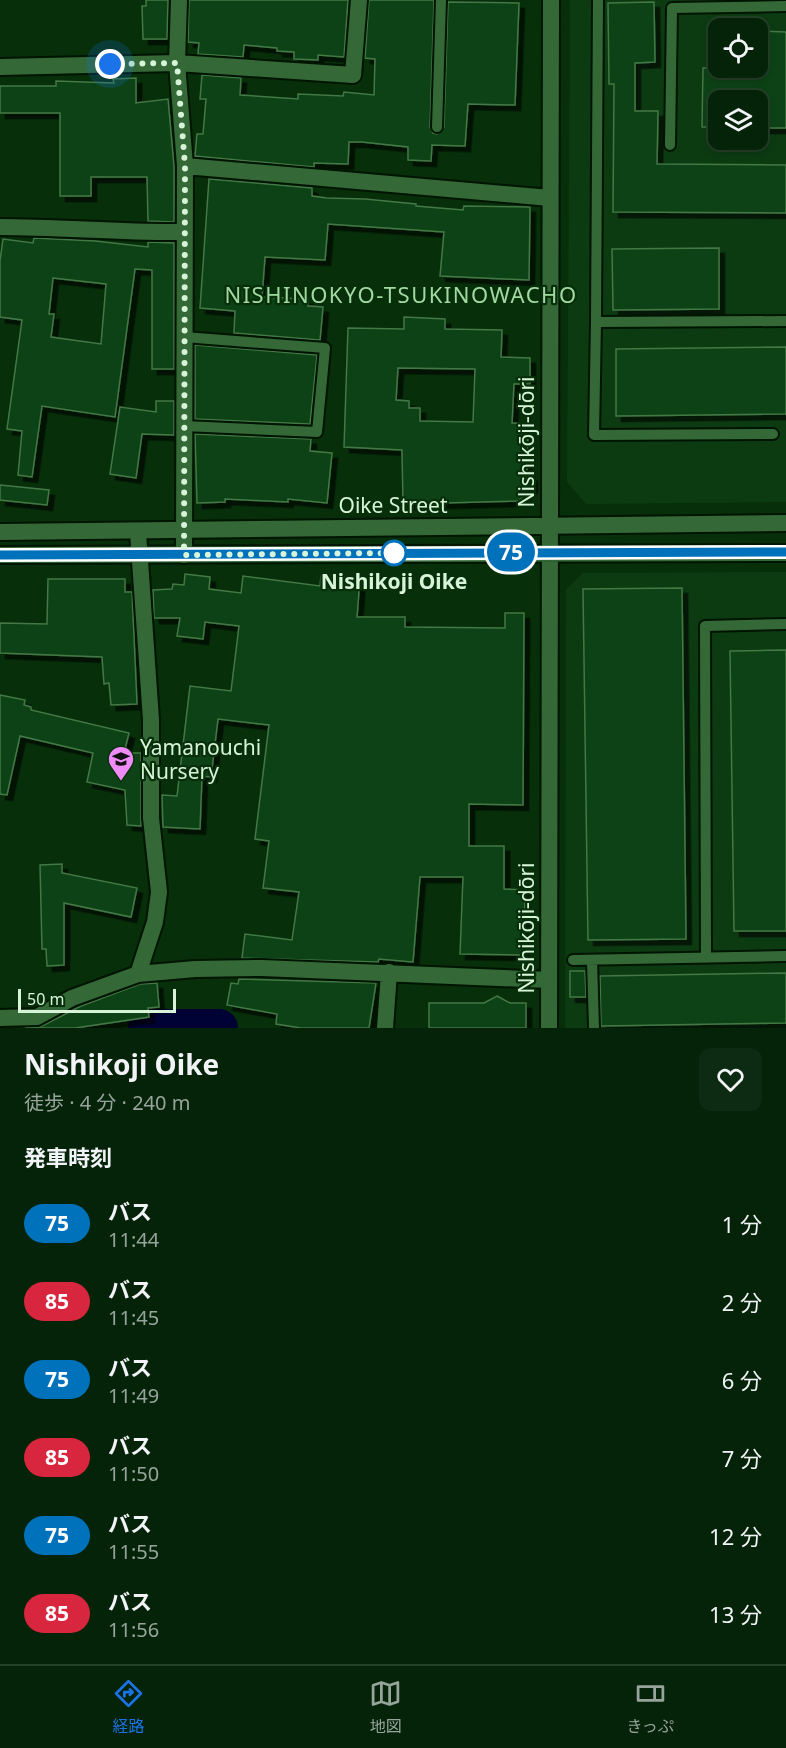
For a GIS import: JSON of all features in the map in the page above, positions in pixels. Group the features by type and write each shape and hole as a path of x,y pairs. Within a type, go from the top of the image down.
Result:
{"street":[{"path":"179,0 177,63 185,166 184,555"},
{"path":"0,67 177,63 353,75 359,0"},
{"name":"Nishikōji-dōri","path":"549,1028 548,526 551,0"},
{"path":"185,166 550,198"},
{"path":"0,227 65,227 127,233 185,232"},
{"name":"Oike Street","path":"0,532 786,523"},
{"path":"138,532 151,720 151,818 159,891 155,921 138,974"},
{"path":"0,555 786,552"},
{"path":"0,1018 24,1024 72,998 138,974 223,968 389,972 549,980"},
{"path":"385,1028 389,972"}],"lane":[{"path":"436,127 441,0"},
{"path":"598,0 594,435 773,434"},
{"path":"670,146 673,4 786,6"},
{"path":"596,322 786,321"},
{"path":"184,337 325,348 317,432 184,426"},
{"path":"706,958 705,626 786,624"},
{"path":"573,960 786,956"},
{"path":"592,960 594,1028"}],"shaded area":[{"path":"570,0 786,0 786,502 586,504 567,482"},
{"path":"786,572 786,1028 565,1028 566,590 583,573"}],"building":[{"path":"146,0 168,0 167,39 143,39 142,6 146,6"},
{"path":"189,0 348,0 344,57 318,55 318,60 294,59 294,52 244,45 243,57 198,54 199,43 188,42"},
{"path":"369,0 434,0 430,127 433,133 437,134 444,127 448,2 519,3 515,105 468,104 465,146 432,145 431,161 408,160 408,147 362,142 349,142 348,164 314,163 314,167 195,156 197,134 203,134 206,99 200,99 202,75 241,78 240,95 298,99 298,94 343,96 344,92 374,95 375,59 365,58"},
{"path":"654,2 655,62 635,63 635,111 658,111 657,164 786,165 786,213 613,212 614,84 609,84 608,3"},
{"path":"768,31 786,32 786,128 768,128 768,90 708,90 708,127 702,127 703,68 708,68 708,78 768,78"},
{"path":"136,78 136,103 168,99 174,166 174,222 148,221 147,177 91,177 91,196 60,196 60,113 0,113 0,86 56,86 56,81 114,83 113,79"},
{"path":"209,179 312,188 312,196 365,199 416,204 416,206 463,210 464,206 530,207 529,280 440,276 444,232 328,224 325,260 265,257 262,297 308,299 308,306 323,307 320,340 234,333 235,311 200,308"},
{"path":"34,238 95,241 148,247 148,242 174,243 174,369 152,369 152,270 135,269 115,417 42,406 32,477 18,475 22,431 7,429 22,320 0,317 0,261 3,239 33,243","holes":["53,278 106,284 101,344 51,337 54,314 49,314"]},
{"path":"719,248 719,309 613,310 612,249"},
{"path":"404,317 445,319 445,329 502,330 501,357 530,358 530,384 514,384 512,423 528,424 527,476 532,476 532,487 519,501 403,504 402,450 344,447 348,328 404,329","holes":["398,368 475,369 473,422 420,421 420,408 409,408 409,401 396,400"]},
{"path":"195,345 317,355 310,424 195,419"},
{"path":"786,347 786,414 616,416 616,349"},
{"path":"156,401 174,401 174,435 142,434 136,478 110,474 120,407 156,412"},
{"path":"195,434 311,439 310,451 332,453 327,503 288,499 288,502 225,499 225,502 197,503"},
{"path":"0,485 49,490 47,505 0,500"},
{"path":"185,574 210,577 209,589 241,593 243,576 320,586 321,576 360,578 357,617 405,617 405,627 505,628 505,613 524,613 523,805 469,804 469,846 504,846 504,889 525,890 524,955 460,954 463,877 420,877 413,962 379,959 378,962 242,958 245,934 292,940 299,892 263,888 269,841 255,839 269,725 218,719 211,777 202,776 200,829 163,827 162,795 177,796 190,686 231,691 239,626 205,622 203,639 177,636 180,618 154,618 153,590 172,589 173,584 184,585"},
{"path":"48,579 125,579 125,592 132,592 137,704 111,705 109,683 104,684 102,657 0,653 0,623 47,624"},
{"path":"682,588 686,939 588,940 583,589"},
{"path":"786,650 786,931 734,931 730,651"},
{"path":"0,695 25,700 24,705 31,707 31,710 129,733 124,753 141,753 141,826 127,825 125,790 87,782 93,753 20,736 7,795 0,794"},
{"path":"62,864 62,873 137,888 131,917 64,903 64,965 47,966 46,949 42,949 40,865"},
{"path":"570,971 585,971 586,997 570,997"},
{"path":"786,973 786,1023 601,1026 600,976"},
{"path":"239,979 376,983 369,1028 301,1028 276,1024 277,1014 227,1005 231,983 238,984"},
{"path":"157,983 159,1007 148,1008 149,1017 75,1028 25,1028 42,1026 81,1006 140,984"},
{"path":"497,996 510,1003 526,1003 526,1028 429,1028 429,1003 484,1003"}],"waterway":[{"path":"147,1028 219,1028"}],"bus line":[{"name":"75","path":"0,555 786,552"}],"place":[{"name":"Nishikoji Oike","path":"394,553"},
{"name":"Yamanouchi Nursery","path":"121,782"}],"district":[{"name":"NISHINOKYO-TSUKINOWACHO","path":"401,294"}],"route":[{"path":"110,64 177,63 185,166 184,555 394,553"}]}
